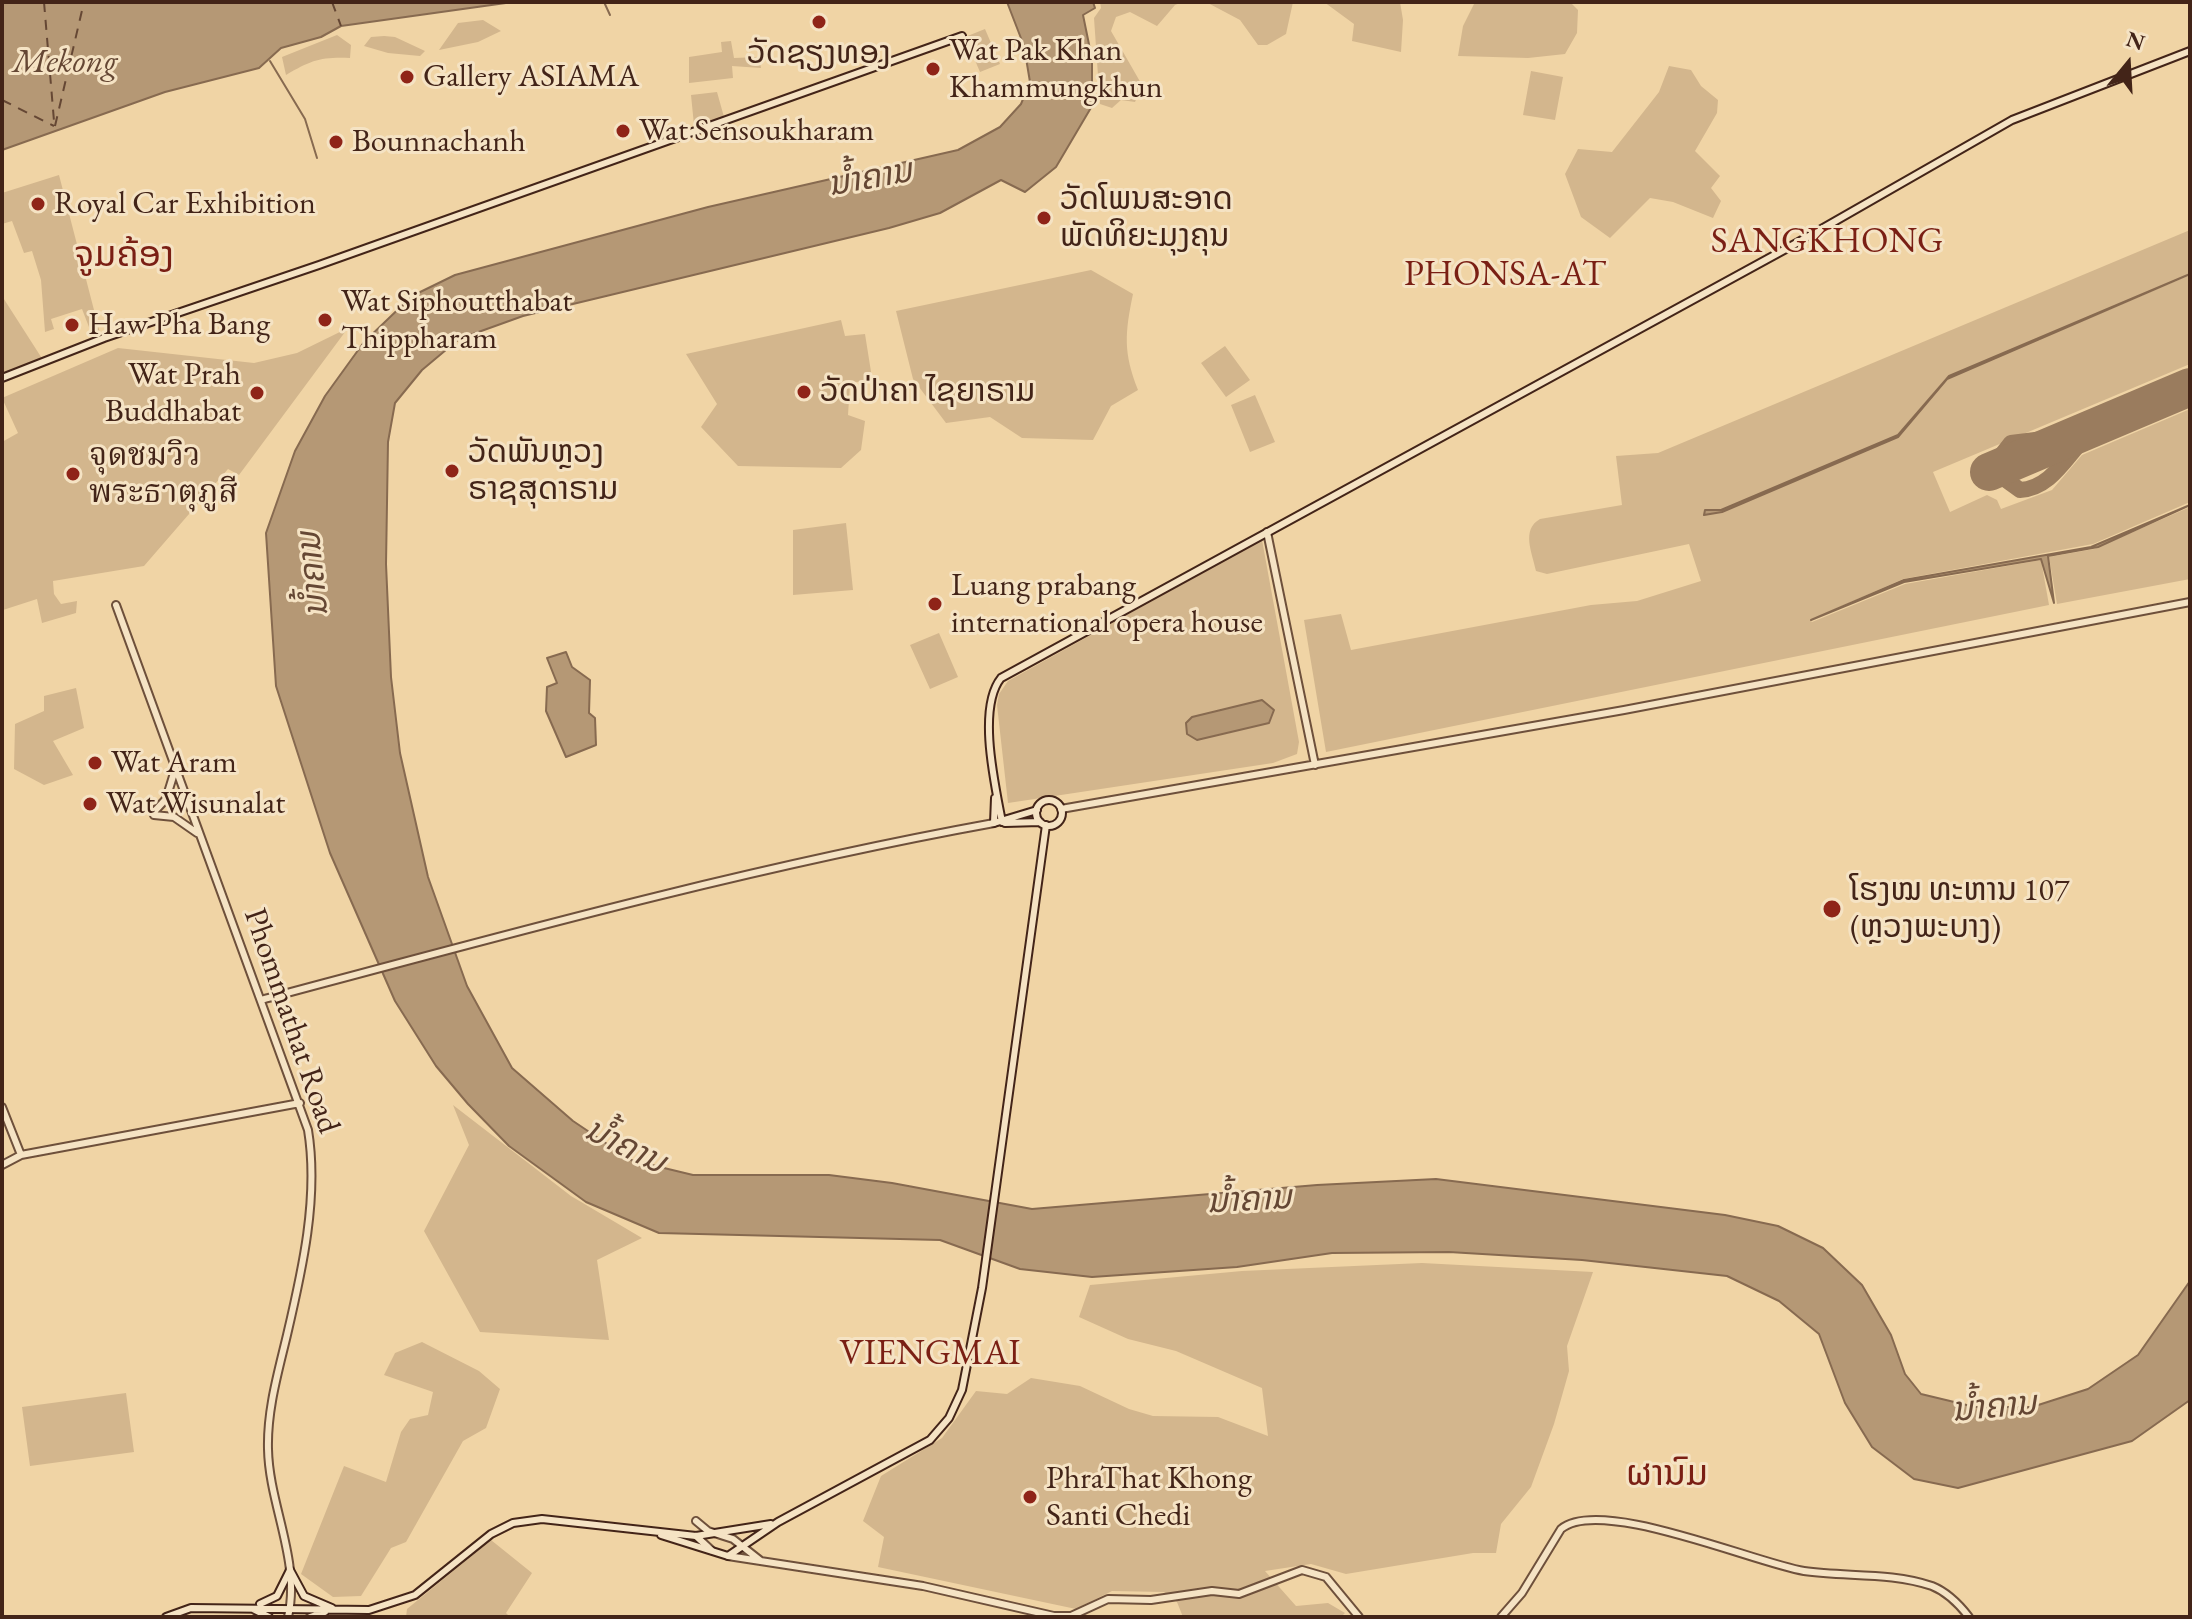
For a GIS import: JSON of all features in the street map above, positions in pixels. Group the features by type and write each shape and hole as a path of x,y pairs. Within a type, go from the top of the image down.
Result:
{"street":[{"path":"2,378 104,338 319,265 962,36"},
{"path":"998,823 989,703 1001,678 1804,239 2012,120 2190,51"},
{"path":"1267,532 1315,765"},
{"path":"1061,809 1960,648 2190,602"},
{"name":"Phommathat Road","path":"116,605 174,770 300,1103 311,1150 307,1222 271,1403 268,1447 270,1480 290,1570 289,1613"},
{"path":"174,770 167,796 153,814 174,817 199,834"},
{"path":"261,1000 469,943 800,860 998,823 1037,810 1047,800 1057,803 1061,809 1059,821 998,823"},
{"path":"728,1556 778,1522 930,1440 941,1430 966,1379 982,1288 1043,823 1037,810"},
{"path":"2,1165 21,1155 300,1103"},
{"path":"2,1107 21,1155"},
{"path":"246,1607 289,1613 369,1610 415,1595 491,1534 513,1523 542,1519 661,1535 696,1536 719,1535 778,1522"},
{"path":"696,1521 743,1546 761,1561"},
{"path":"1501,1617 1522,1593 1561,1529 1568,1524 1582,1522 1638,1525 1681,1534 1799,1570 1921,1583 1947,1594 1969,1617"},
{"path":"661,1535 728,1556 923,1586 1054,1616 1071,1616 1108,1599 1151,1600 1212,1591 1239,1594 1302,1570 1326,1577 1359,1617"},
{"path":"696,1536 716,1553"},
{"path":"166,1617 191,1608 264,1604 277,1596 290,1570"},
{"path":"290,1570 304,1596 336,1610"},
{"path":"246,1607 269,1617"},
{"path":"310,1617 336,1610"}],"shaded area":[{"path":"1100,2 1183,2 1175,5 1157,26 1130,12 1116,17 1111,31 1142,85 1135,102 1121,100 1112,108 1100,104 1094,18 1101,8"},
{"path":"1206,2 1293,2 1286,34 1267,45 1258,45 1240,20"},
{"path":"1324,2 1400,2 1403,20 1401,52 1352,41 1354,24"},
{"path":"1475,2 1570,2 1578,10 1577,33 1565,54 1528,58 1458,56 1463,26"},
{"path":"483,20 501,31 478,42 439,50 458,23"},
{"path":"985,29 1000,64 980,72 965,37"},
{"path":"337,35 351,45 350,58 316,60 286,75 282,57"},
{"path":"371,37 395,37 425,51 420,56 388,53 364,46"},
{"path":"731,41 734,58 759,57 761,68 732,66 733,78 689,83 689,57 722,52 721,42"},
{"path":"1669,66 1691,70 1701,86 1718,100 1717,113 1695,151 1720,176 1711,188 1721,201 1713,218 1673,202 1650,198 1610,238 1581,217 1565,174 1578,149 1612,152 1659,92"},
{"path":"1531,71 1563,77 1555,120 1523,115"},
{"path":"717,92 724,117 694,125 691,95"},
{"path":"59,175 101,337 94,340 82,309 51,319 54,329 45,332 41,280 32,251 24,253 12,221 2,224 2,193"},
{"path":"2190,230 2190,274 1946,378 1898,435 1786,484 1898,437 1947,379 2190,275 2190,364 1933,472 1950,512 1987,495 1997,500 2001,509 2052,490 2082,455 2190,409 2190,502 2093,544 1903,579 1810,620 1812,622 1905,584 2041,560 2049,605 1326,752 1304,620 1341,614 1351,650 1591,605 1637,601 1701,581 1689,544 1547,574 1536,571 1529,535 1540,519 1622,505 1616,456 1658,453"},
{"path":"1091,270 1133,294 1127,342 1138,390 1111,406 1093,440 1022,438 990,417 946,423 913,379 896,311"},
{"path":"2,296 43,360 2,376"},
{"path":"841,320 845,336 865,334 872,378 850,384 848,415 865,421 861,450 841,468 738,466 701,427 717,404 686,354"},
{"path":"348,328 239,475 228,469 144,566 53,581 54,594 61,604 77,601 76,613 42,623 37,599 3,610 2,442 18,433 2,398 118,348 254,363 297,353"},
{"path":"1225,346 1250,380 1226,397 1201,363"},
{"path":"1255,395 1275,442 1250,452 1231,405"},
{"path":"2190,507 2190,579 2057,604 2049,557 2094,549"},
{"path":"846,523 853,590 793,595 793,530"},
{"path":"1262,540 1299,742 1297,754 1273,763 1008,803 997,705 999,694 1008,681"},
{"path":"939,633 958,677 930,689 910,645"},
{"path":"76,688 84,728 53,741 73,775 44,785 14,769 15,724 44,711 44,696"},
{"path":"453,1105 571,1196 642,1238 597,1260 609,1340 480,1332 424,1231 469,1145"},
{"path":"1422,1263 1593,1272 1567,1346 1569,1371 1554,1424 1531,1487 1501,1524 1496,1553 1473,1553 1346,1574 1311,1564 1265,1571 1296,1606 1328,1603 1345,1613 1341,1617 1183,1617 1177,1602 1164,1592 1112,1591 1076,1609 878,1567 884,1537 863,1521 881,1476 942,1438 976,1391 1007,1394 1031,1378 1080,1386 1129,1409 1153,1416 1218,1417 1268,1436 1262,1388 1176,1351 1128,1339 1079,1317 1090,1285 1242,1271"},
{"path":"422,1342 479,1371 500,1389 486,1428 463,1441 406,1542 391,1548 361,1596 333,1597 301,1574 344,1466 386,1482 401,1432 410,1419 428,1415 433,1392 384,1375 395,1353"},
{"path":"126,1393 134,1452 30,1466 22,1407"},
{"path":"491,1540 532,1573 506,1613 510,1617 406,1617 407,1609"}],"water":[{"name":"Mekong","path":"2,2 513,2 341,26 321,37 281,48 259,68 165,92 2,150"},
{"name":"ນ້ຳຄານ","path":"1007,2 1093,2 1095,8 1083,15 1092,59 1092,106 1056,167 1025,192 1001,180 940,213 889,228 523,316 459,339 422,370 395,403 388,442 386,564 391,677 400,753 428,877 467,986 512,1068 573,1121 631,1160 693,1175 829,1175 892,1183 1032,1209 1317,1185 1436,1179 1725,1215 1778,1226 1823,1248 1862,1285 1891,1335 1905,1374 1921,1394 1975,1407 2032,1407 2088,1389 2138,1355 2190,1281 2190,1400 2132,1441 1958,1488 1914,1479 1872,1447 1845,1403 1819,1334 1779,1301 1727,1276 1582,1260 1449,1252 1332,1253 1237,1267 1092,1277 1020,1269 940,1240 659,1233 586,1202 509,1146 468,1104 436,1066 395,1001 330,853 276,686 266,533 295,451 325,396 364,342 412,296 455,275 708,207 958,150 1000,127 1021,104 1030,82 1024,46"},
{"path":"2190,274 1947,379 1898,437 1722,512 1704,515 1705,510 1721,510 1898,435 1949,376"},
{"path":"2190,505 2098,547 2048,556 2054,603 2041,559 1904,582 1811,620 1904,580 2091,547"},
{"path":"566,652 572,667 590,680 589,713 595,718 596,745 566,757 546,711 547,687 557,683 547,658"},
{"path":"1262,700 1274,710 1269,723 1197,740 1187,734 1186,723 1192,717"}],"waterway":[{"path":"604,2 610,15"},
{"path":"270,61 305,119 317,158"}],"ferry route":[{"path":"44,2 54,121"},
{"path":"55,126 84,2"},
{"path":"332,2 341,26"},
{"path":"2,100 54,126"}],"taxiway":[{"path":"2076,435 2011,443 2000,457 2002,477 2020,490 2034,487 2057,470 2097,427 2109,421"}],"runway":[{"path":"1989,472 2190,387"}],"place":[{"name":"ວັດຊຽງທອງ","path":"819,22"},
{"name":"Wat Pak Khan Khammungkhun","path":"933,69"},
{"name":"Gallery ASIAMA","path":"407,77"},
{"name":"Wat Sensoukharam","path":"623,131"},
{"name":"Bounnachanh","path":"336,142"},
{"name":"Royal Car Exhibition","path":"38,204"},
{"name":"ວັດໂພນສະອາດ ພັດທິຍະມຸງຄຸນ","path":"1044,218"},
{"name":"Wat Siphoutthabat Thippharam","path":"325,320"},
{"name":"Haw Pha Bang","path":"72,325"},
{"name":"ວັດປ່າຄາ ໄຊຍາຣາມ","path":"804,392"},
{"name":"Wat Prah Buddhabat","path":"257,393"},
{"name":"ວັດພັນຫຼວງ ຣາຊສຸດາຣາມ","path":"452,471"},
{"name":"จุดชมวิว พระธาตุภูสี","path":"73,474"},
{"name":"Luang prabang international opera house","path":"935,604"},
{"name":"Wat Aram","path":"95,763"},
{"name":"Wat Wisunalat","path":"90,804"},
{"name":"ໂຮງໝ ທະຫານ 107 (ຫຼວງພະບາງ)","path":"1832,909"},
{"name":"PhraThat Khong Santi Chedi","path":"1030,1497"}],"district":[{"name":"SANGKHONG","path":"1827,242"},
{"name":"ຈູມຄ້ອງ","path":"124,256"},
{"name":"PHONSA-AT","path":"1505,275"},
{"name":"VIENGMAI","path":"930,1354"},
{"name":"ຜານົມ","path":"1667,1475"}]}
